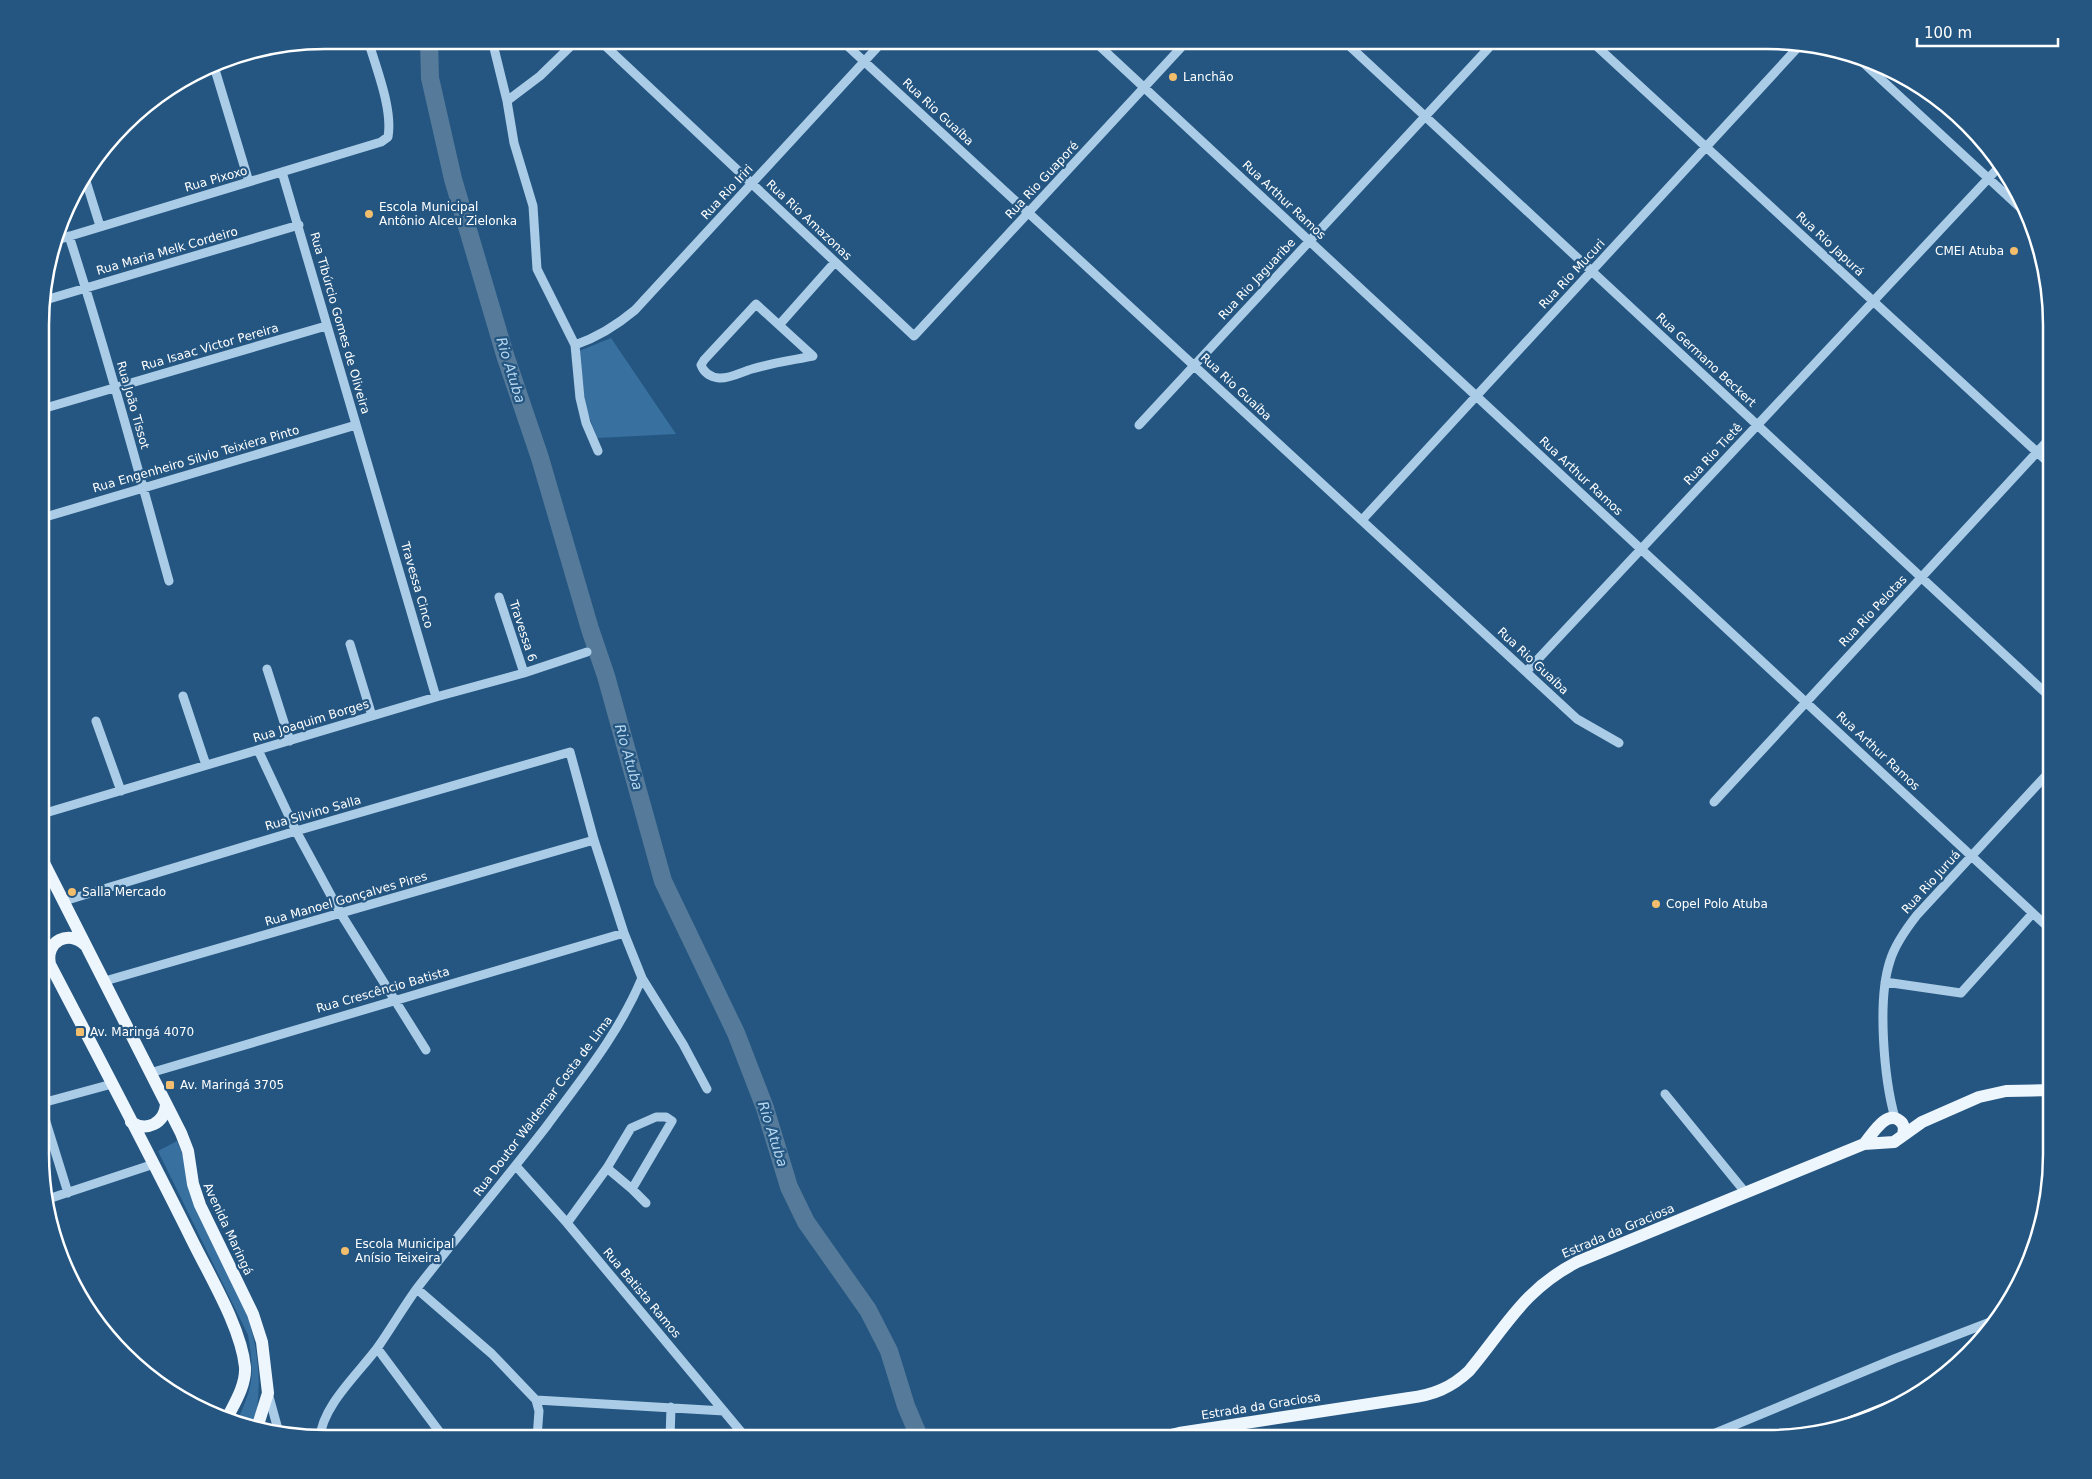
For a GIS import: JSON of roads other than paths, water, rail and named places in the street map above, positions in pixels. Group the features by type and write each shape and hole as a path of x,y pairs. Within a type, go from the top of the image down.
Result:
{"main road":[{"name":"Avenida Maringá","path":"49,872 105,981 188,1152 192,1184 200,1205 254,1314 262,1342 268,1393 259,1422"},
{"path":"86,945 75,937 62,938 52,946 49,958 50,964 154,1164 227,1311 238,1339 245,1368 243,1382 229,1413"},
{"path":"1903,1136 1922,1122 1961,1104 1992,1094 2021,1090 2043,1090"},
{"path":"131,1122 145,1127 154,1125 164,1116 166,1106"},
{"path":"1890,1121 1922,1122"},
{"path":"1890,1121 1904,1130 1903,1136"},
{"path":"1889,1142 1880,1135 1890,1121"},
{"name":"Estrada da Graciosa","path":"1864,1144 1890,1121"},
{"name":"Estrada da Graciosa","path":"1193,1430 1438,1392 1460,1380 1523,1302 1560,1270 1593,1254 1864,1144 1900,1140 1903,1136"}],"street":[{"name":"Rua Pixoxo","path":"62,238 381,142 388,137 390,128 387,109 370,49"},
{"path":"494,49 508,101 511,131 533,206 538,269 575,345 580,398 586,424 598,451"},
{"path":"508,101 540,76 568,49"},
{"name":"Rua Rio Amazonas","path":"609,49 914,336"},
{"name":"Rua Rio Guaíba","path":"850,49 1577,719 1619,743"},
{"name":"Rua Rio Iriri","path":"575,345 598,337 629,315 876,49"},
{"name":"Rua Arthur Ramos","path":"1103,49 2043,922"},
{"name":"Rua Rio Guaporé","path":"914,336 1180,49"},
{"name":"Rua Germano Beckert","path":"1353,49 2043,690"},
{"name":"Rua Rio Jaguaribe","path":"1139,425 1488,49"},
{"name":"Rua Rio Japurá","path":"1601,49 2043,457"},
{"name":"Rua Rio Mucuri","path":"1362,520 1796,50"},
{"path":"1869,68 2015,203"},
{"path":"216,71 249,182"},
{"name":"Rua Rio Tietê","path":"1526,672 1996,170"},
{"name":"Rua Tibúrcio Gomes de Oliveira","path":"282,172 299,225 326,326 374,480"},
{"path":"87,185 100,226"},
{"name":"Rua Maria Melk Cordeiro","path":"50,299 299,225"},
{"name":"Rua João Tissot","path":"69,236 144,487 168,581"},
{"path":"780,324 835,262"},
{"path":"756,304 780,324 813,356 757,368 728,378 709,376 703,371 702,365 704,360 756,304"},
{"name":"Rua Isaac Victor Pereira","path":"49,407 326,326"},
{"name":"Rua Engenheiro Silvio Teixiera Pinto","path":"49,516 356,425"},
{"name":"Rua Rio Pelotas","path":"1714,802 2043,446"},
{"name":"Travessa Cinco","path":"374,480 436,697"},
{"name":"Travessa 6","path":"499,597 524,673"},
{"path":"350,644 372,716"},
{"name":"Rua Joaquim Borges","path":"49,812 436,697 524,673 587,652"},
{"path":"267,669 290,741"},
{"path":"183,696 206,765"},
{"path":"96,721 121,791"},
{"path":"258,750 296,831 341,914 426,1050"},
{"name":"Rua Silvino Salla","path":"64,901 296,831 570,752 594,840"},
{"name":"Rua Rio Juruá","path":"1890,1121 1883,1013 1885,982 1890,960 1906,930 1917,915 2043,779"},
{"path":"594,840 624,933 642,978 683,1044 707,1089"},
{"name":"Rua Manoel Gonçalves Pires","path":"105,981 594,840"},
{"path":"1885,982 1961,993 2034,913"},
{"name":"Rua Crescêncio Batista","path":"150,1073 624,933"},
{"name":"Rua Doutor Waldemar Costa de Lima","path":"322,1430 330,1410 377,1348 417,1289 516,1166 608,1044 630,1008 642,978"},
{"path":"49,1101 112,1084"},
{"path":"1664,1094 1744,1192"},
{"path":"567,1223 607,1168 631,1128 656,1117 666,1116 672,1121 632,1189"},
{"path":"49,1132 68,1193"},
{"path":"52,1198 154,1164"},
{"name":"Rua Batista Ramos","path":"516,1166 567,1223 740,1430"},
{"path":"607,1168 646,1203"},
{"path":"417,1289 492,1354 536,1400 539,1410 538,1430"},
{"path":"1723,1430 1894,1359 1984,1324"},
{"path":"377,1348 438,1430"},
{"path":"268,1393 278,1426"},
{"path":"536,1400 724,1411"},
{"path":"670,1430 671,1407"}],"waterway":[{"name":"Rio Atuba","path":"429,49 430,78 453,179 505,355 540,458 590,629 606,676 663,881 736,1033 765,1108 789,1187 806,1222 868,1310 889,1351 906,1406 916,1430"}],"place":[{"name":"Lanchão","path":"1173,77"},
{"name":"Escola Municipal Antônio Alceu Zielonka","path":"369,214"},
{"name":"CMEI Atuba","path":"2014,251"},
{"name":"Salla Mercado","path":"72,892"},
{"name":"Copel Polo Atuba","path":"1656,904"},
{"name":"Av. Maringá 4070","path":"80,1032"},
{"name":"Av. Maringá 3705","path":"170,1085"},
{"name":"Escola Municipal Anísio Teixeira","path":"345,1251"}]}
